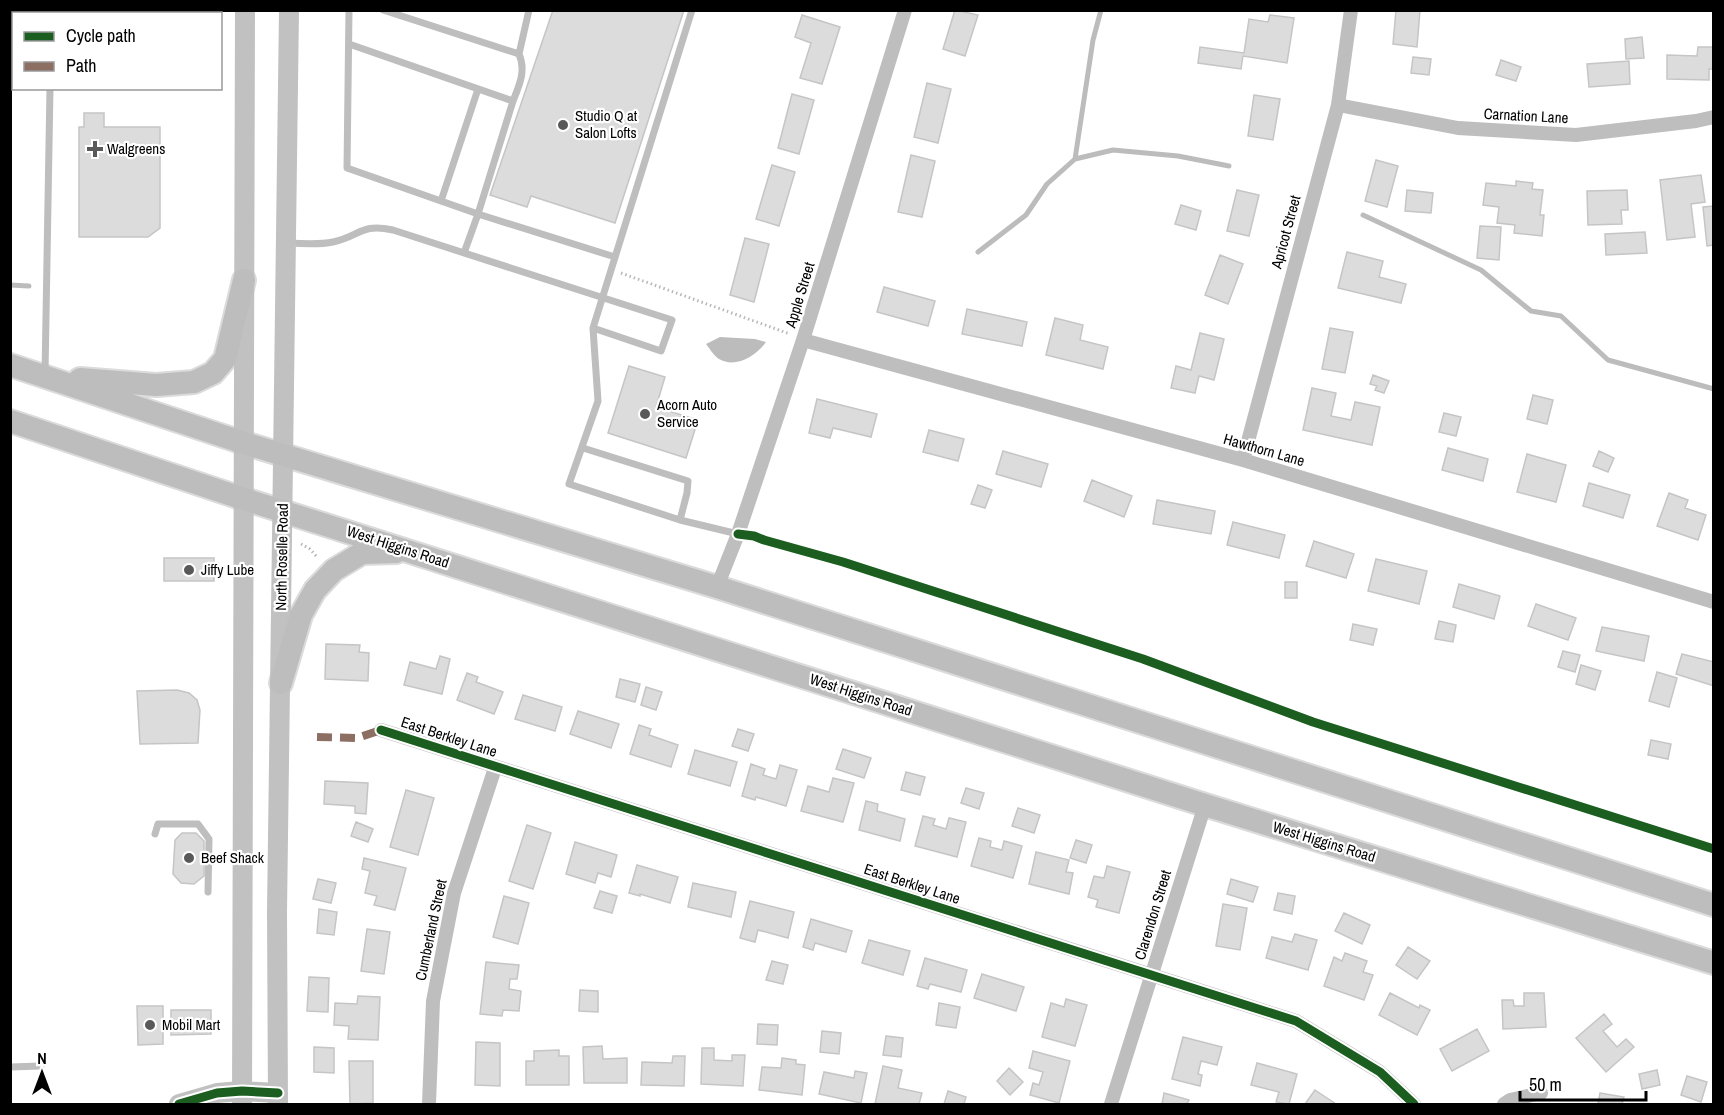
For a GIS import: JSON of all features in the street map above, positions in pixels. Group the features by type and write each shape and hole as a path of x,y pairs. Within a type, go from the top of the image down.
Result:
{"main road":[{"path":"242,1098 245,10"},
{"name":"North Roselle Road","path":"278,1099 282,510 289,10"},
{"path":"45,376 156,385 194,382 201,379 213,373 225,359 244,280"},
{"path":"10,365 244,442 717,587 1713,905"},
{"name":"West Higgins Road","path":"10,421 244,500 282,510 1205,805 1713,963"},
{"path":"281,683 302,615 315,590 334,570 362,553 414,552"},
{"path":"179,1104 217,1093 242,1098 278,1099"}],"street":[{"name":"Apple Street","path":"717,587 738,534 803,340 906,10"},
{"name":"Apricot Street","path":"1243,460 1338,105 1351,10"},
{"name":"Carnation Lane","path":"1338,105 1458,128 1576,135 1713,117"},
{"name":"Hawthorn Lane","path":"803,340 1243,460 1713,602"},
{"name":"East Berkley Lane","path":"381,730 1296,1021 1380,1072 1414,1104"},
{"name":"Cumberland Street","path":"429,1104 433,1002 454,893 495,768"},
{"name":"Clarendon Street","path":"1111,1104 1205,805"},
{"path":"1504,1104 1510,1100 1540,1094"}],"lane":[{"path":"349,10 347,168 478,214 615,257"},
{"path":"383,10 519,54"},
{"path":"464,253 513,100 520,85 524,65 519,54 529,10"},
{"path":"692,10 593,328 598,401 569,484 680,520 738,534"},
{"path":"348,44 513,100"},
{"path":"441,201 478,88"},
{"path":"45,376 50,90"},
{"path":"287,242 307,245 334,242 376,226 672,320 661,351 593,328"},
{"path":"583,448 688,481 680,520"},
{"path":"155,834 158,824 198,824 209,839 208,892"},
{"path":"10,1067 41,1066"}],"path":[{"path":"611,270 803,340"},
{"path":"302,544 317,557"}],"shaded area":[{"path":"720,337 766,342 746,359 726,362 717,358 706,344"}],"building":[{"path":"553,10 684,10 615,223 531,196 527,207 490,195"},
{"path":"955,10 978,15 965,56 943,49"},
{"path":"1396,10 1420,10 1417,47 1393,44"},
{"path":"802,15 840,27 822,84 800,78 811,43 795,37"},
{"path":"1270,15 1294,18 1287,63 1243,56 1241,69 1198,63 1200,47 1244,53 1249,19 1268,22"},
{"path":"1642,37 1644,58 1626,59 1625,39"},
{"path":"1698,47 1714,47 1714,69 1709,69 1709,80 1667,79 1667,55 1697,56"},
{"path":"1413,57 1431,59 1429,75 1411,73"},
{"path":"1501,60 1521,67 1516,81 1496,75"},
{"path":"1629,61 1630,84 1589,87 1587,64"},
{"path":"927,83 951,89 938,143 914,137"},
{"path":"792,94 814,100 799,154 778,148"},
{"path":"1254,95 1280,99 1273,140 1248,136"},
{"name":"Walgreens","path":"84,113 104,113 104,127 160,127 160,228 148,237 79,237 79,127 84,127"},
{"path":"911,155 935,161 922,217 898,212"},
{"path":"1376,160 1398,166 1387,207 1365,201"},
{"path":"772,165 795,172 779,226 756,219"},
{"path":"1701,175 1705,202 1691,204 1695,237 1667,240 1660,180"},
{"path":"1516,181 1533,183 1532,189 1543,190 1540,215 1544,215 1542,236 1514,233 1515,225 1497,223 1499,207 1483,205 1486,183 1516,186"},
{"path":"1237,190 1259,195 1249,236 1227,231"},
{"path":"1407,190 1433,193 1431,213 1405,211"},
{"path":"1627,190 1628,210 1621,210 1622,224 1588,225 1587,191"},
{"path":"1181,205 1201,211 1196,230 1175,224"},
{"path":"1714,206 1714,245 1707,246 1703,207"},
{"path":"1480,226 1501,227 1499,260 1477,258"},
{"path":"1645,232 1647,253 1606,255 1605,234"},
{"path":"745,238 769,244 754,302 730,295"},
{"path":"1347,252 1383,261 1379,277 1406,284 1401,303 1338,288"},
{"path":"1220,255 1243,264 1228,304 1205,295"},
{"path":"884,287 935,301 928,326 877,312"},
{"path":"967,309 1027,322 1022,346 962,334"},
{"path":"1055,318 1083,325 1080,340 1108,347 1103,369 1046,355"},
{"path":"1330,328 1353,332 1345,373 1322,369"},
{"path":"1200,333 1224,339 1214,380 1199,376 1195,393 1171,388 1176,366 1191,370"},
{"name":"Acorn Auto Service","path":"629,366 665,377 656,407 698,420 686,458 608,433"},
{"path":"1373,375 1389,381 1384,393 1375,390 1377,386 1370,384"},
{"path":"1312,388 1336,393 1331,416 1351,420 1355,402 1380,407 1372,445 1303,430"},
{"path":"1533,395 1553,400 1547,424 1527,419"},
{"path":"817,399 877,414 871,437 833,428 830,438 809,433"},
{"path":"1444,413 1461,417 1456,436 1439,432"},
{"path":"929,430 964,439 958,461 923,452"},
{"path":"1448,448 1488,459 1483,481 1442,470"},
{"path":"1003,451 1048,464 1041,487 996,474"},
{"path":"1599,451 1614,458 1608,472 1593,466"},
{"path":"1527,454 1566,465 1556,502 1517,492"},
{"path":"1092,480 1132,496 1124,517 1084,501"},
{"path":"1589,483 1630,495 1623,518 1583,506"},
{"path":"978,485 992,490 985,508 971,504"},
{"path":"1669,493 1688,500 1685,508 1706,515 1698,540 1657,526"},
{"path":"1157,500 1215,511 1211,534 1153,524"},
{"path":"1233,522 1285,535 1279,558 1227,545"},
{"path":"1314,541 1354,554 1346,578 1306,566"},
{"name":"Jiffy Lube","path":"164,558 214,558 214,581 164,581"},
{"path":"1376,559 1427,571 1419,604 1368,591"},
{"path":"1285,582 1297,582 1297,598 1285,598"},
{"path":"1459,584 1500,596 1494,619 1453,607"},
{"path":"1536,604 1576,618 1568,640 1528,626"},
{"path":"1439,621 1456,625 1453,642 1435,639"},
{"path":"1353,624 1377,629 1373,645 1350,640"},
{"path":"1602,627 1649,636 1644,661 1596,651"},
{"path":"326,644 360,645 359,652 369,653 368,681 325,679"},
{"path":"1563,651 1580,655 1575,672 1558,667"},
{"path":"1682,654 1714,662 1714,686 1676,674"},
{"path":"440,656 450,659 442,694 404,685 410,662 436,669"},
{"path":"1581,665 1601,671 1595,690 1576,684"},
{"path":"1657,672 1677,678 1669,707 1649,701"},
{"path":"467,673 478,677 476,682 503,692 494,714 457,700"},
{"path":"620,679 640,684 635,702 616,697"},
{"path":"646,687 662,692 656,710 641,705"},
{"path":"177,690 189,693 197,700 200,710 198,743 140,744 137,691"},
{"path":"523,695 562,707 555,731 515,719"},
{"path":"578,711 619,724 611,748 570,734"},
{"path":"639,725 651,729 649,735 678,745 671,767 630,754"},
{"path":"738,729 754,734 748,751 732,746"},
{"path":"1651,740 1671,744 1668,759 1648,755"},
{"path":"843,749 871,758 864,778 836,769"},
{"path":"695,750 737,762 730,786 688,774"},
{"path":"751,764 765,769 763,775 776,779 780,765 797,770 786,806 756,797 755,800 742,796"},
{"path":"906,772 925,777 920,795 901,790"},
{"path":"833,778 854,783 843,822 801,811 808,786 829,792"},
{"path":"325,781 368,783 366,814 355,813 355,806 324,804"},
{"path":"966,788 984,793 979,809 961,803"},
{"path":"406,790 434,798 418,855 390,847"},
{"path":"866,801 878,804 877,811 905,819 900,841 859,830"},
{"path":"1018,808 1040,815 1034,833 1012,826"},
{"path":"923,816 935,819 933,825 946,829 949,818 966,822 957,857 915,846"},
{"path":"356,822 373,829 368,842 351,836"},
{"path":"527,825 551,833 533,889 509,881"},
{"name":"Beef Shack","path":"182,833 196,833 204,841 204,876 194,884 181,883 173,874 175,840"},
{"path":"979,838 991,841 990,847 1002,850 1004,841 1022,846 1013,878 971,866"},
{"path":"1076,840 1092,845 1086,863 1070,858"},
{"path":"575,842 617,855 611,877 598,873 595,883 566,874"},
{"path":"1036,852 1069,860 1066,872 1073,873 1069,894 1029,884"},
{"path":"364,858 406,868 395,910 374,905 377,896 365,893 370,871 362,869"},
{"path":"637,865 678,877 670,903 629,893"},
{"path":"1107,866 1130,872 1119,913 1096,907 1098,900 1088,897 1094,876 1104,878"},
{"path":"318,879 336,883 331,903 313,899"},
{"path":"1231,879 1258,887 1253,902 1227,894"},
{"path":"693,883 736,892 731,917 688,907"},
{"path":"600,891 617,896 612,913 594,908"},
{"path":"1278,893 1295,896 1292,914 1274,910"},
{"path":"504,896 529,903 518,944 493,937"},
{"path":"750,901 794,912 788,938 758,930 755,942 740,938"},
{"path":"1223,904 1247,908 1240,950 1216,946"},
{"path":"319,909 337,912 334,935 317,933"},
{"path":"1344,913 1370,925 1362,944 1335,931"},
{"path":"811,919 852,931 846,952 815,943 813,950 803,947"},
{"path":"367,929 390,932 384,974 361,971"},
{"path":"1295,934 1317,940 1308,970 1266,958 1272,937 1292,942"},
{"path":"869,940 910,951 903,975 862,963"},
{"path":"1408,947 1430,961 1417,979 1396,965"},
{"path":"1345,953 1367,961 1363,972 1373,975 1364,1000 1324,986 1334,957 1342,961"},
{"path":"925,958 967,970 961,992 930,984 928,989 917,986"},
{"path":"772,961 788,965 783,984 766,980"},
{"path":"486,962 519,965 517,979 510,979 509,989 521,991 519,1011 503,1010 502,1016 480,1014"},
{"path":"982,974 1024,987 1016,1011 974,998"},
{"path":"309,977 329,978 328,1012 307,1011"},
{"path":"580,990 598,991 598,1012 579,1011"},
{"path":"1390,993 1419,1008 1420,1005 1430,1010 1417,1035 1379,1015"},
{"path":"1524,993 1544,993 1546,1027 1503,1029 1502,1000 1513,1000 1514,1006 1524,1006"},
{"path":"358,996 380,997 378,1040 348,1039 349,1026 334,1025 335,1003 357,1004"},
{"path":"1066,999 1087,1005 1075,1046 1042,1037 1051,1003 1064,1007"},
{"path":"939,1003 960,1007 956,1028 936,1025"},
{"name":"Mobil Mart","path":"137,1006 163,1006 163,1044 138,1045"},
{"path":"171,1010 211,1010 211,1034 171,1035"},
{"path":"1604,1014 1612,1024 1603,1031 1617,1047 1626,1039 1634,1047 1606,1072 1576,1038"},
{"path":"758,1024 778,1025 777,1045 757,1044"},
{"path":"1477,1029 1489,1051 1452,1071 1440,1049"},
{"path":"822,1031 841,1033 839,1054 820,1052"},
{"path":"886,1036 903,1038 901,1057 883,1055"},
{"path":"1183,1037 1222,1047 1217,1065 1201,1061 1198,1074 1202,1075 1200,1086 1172,1079"},
{"path":"476,1042 500,1043 500,1086 475,1085"},
{"path":"602,1046 603,1059 627,1058 627,1083 584,1083 583,1047"},
{"path":"314,1047 334,1048 334,1073 314,1072"},
{"path":"702,1048 714,1048 714,1060 732,1061 732,1055 745,1055 743,1086 701,1084"},
{"path":"559,1050 559,1056 569,1056 569,1085 526,1085 526,1061 534,1061 534,1051"},
{"path":"1033,1051 1070,1061 1059,1103 1030,1095 1033,1083 1039,1085 1043,1072 1029,1068"},
{"path":"673,1056 685,1056 684,1086 641,1085 642,1062 672,1063"},
{"path":"782,1058 796,1060 796,1064 805,1065 802,1095 759,1090 762,1067 781,1068"},
{"path":"349,1061 373,1061 373,1103 350,1104"},
{"path":"1257,1063 1297,1074 1289,1104 1276,1102 1279,1092 1251,1085"},
{"path":"883,1066 902,1070 898,1088 922,1093 919,1104 875,1104"},
{"path":"1009,1068 1023,1082 1010,1095 997,1081"},
{"path":"1657,1070 1660,1085 1642,1089 1639,1074"},
{"path":"855,1071 867,1073 861,1103 819,1094 824,1072 854,1078"},
{"path":"1687,1076 1707,1082 1701,1102 1681,1095"},
{"path":"1315,1090 1336,1104 1305,1104"},
{"path":"948,1091 966,1097 964,1104 944,1104"},
{"path":"1164,1093 1189,1100 1187,1104 1162,1104"},
{"path":"1600,1093 1624,1097 1622,1104 1598,1104"}],"waterway":[{"path":"1075,159 1093,40 1101,10"},
{"path":"1075,159 1113,150 1178,156 1229,166"},
{"path":"978,252 1026,215 1047,184 1075,159"},
{"path":"1363,215 1481,270 1531,311 1561,316 1608,360 1714,389"},
{"path":"10,285 29,286"}],"marked path":[{"path":"317,737 357,738 381,730"}],"cycle path":[{"path":"738,534 754,536 843,562 1143,659 1313,722 1714,849"},
{"path":"381,730 1296,1021 1380,1072 1414,1104"},
{"path":"179,1104 217,1093 242,1091 278,1093"}],"place":[{"name":"Studio Q at Salon Lofts","path":"563,125"},
{"name":"Walgreens","path":"95,149"},
{"name":"Acorn Auto Service","path":"645,414"},
{"name":"Jiffy Lube","path":"189,570"},
{"name":"Beef Shack","path":"189,858"},
{"name":"Mobil Mart","path":"150,1025"}]}
